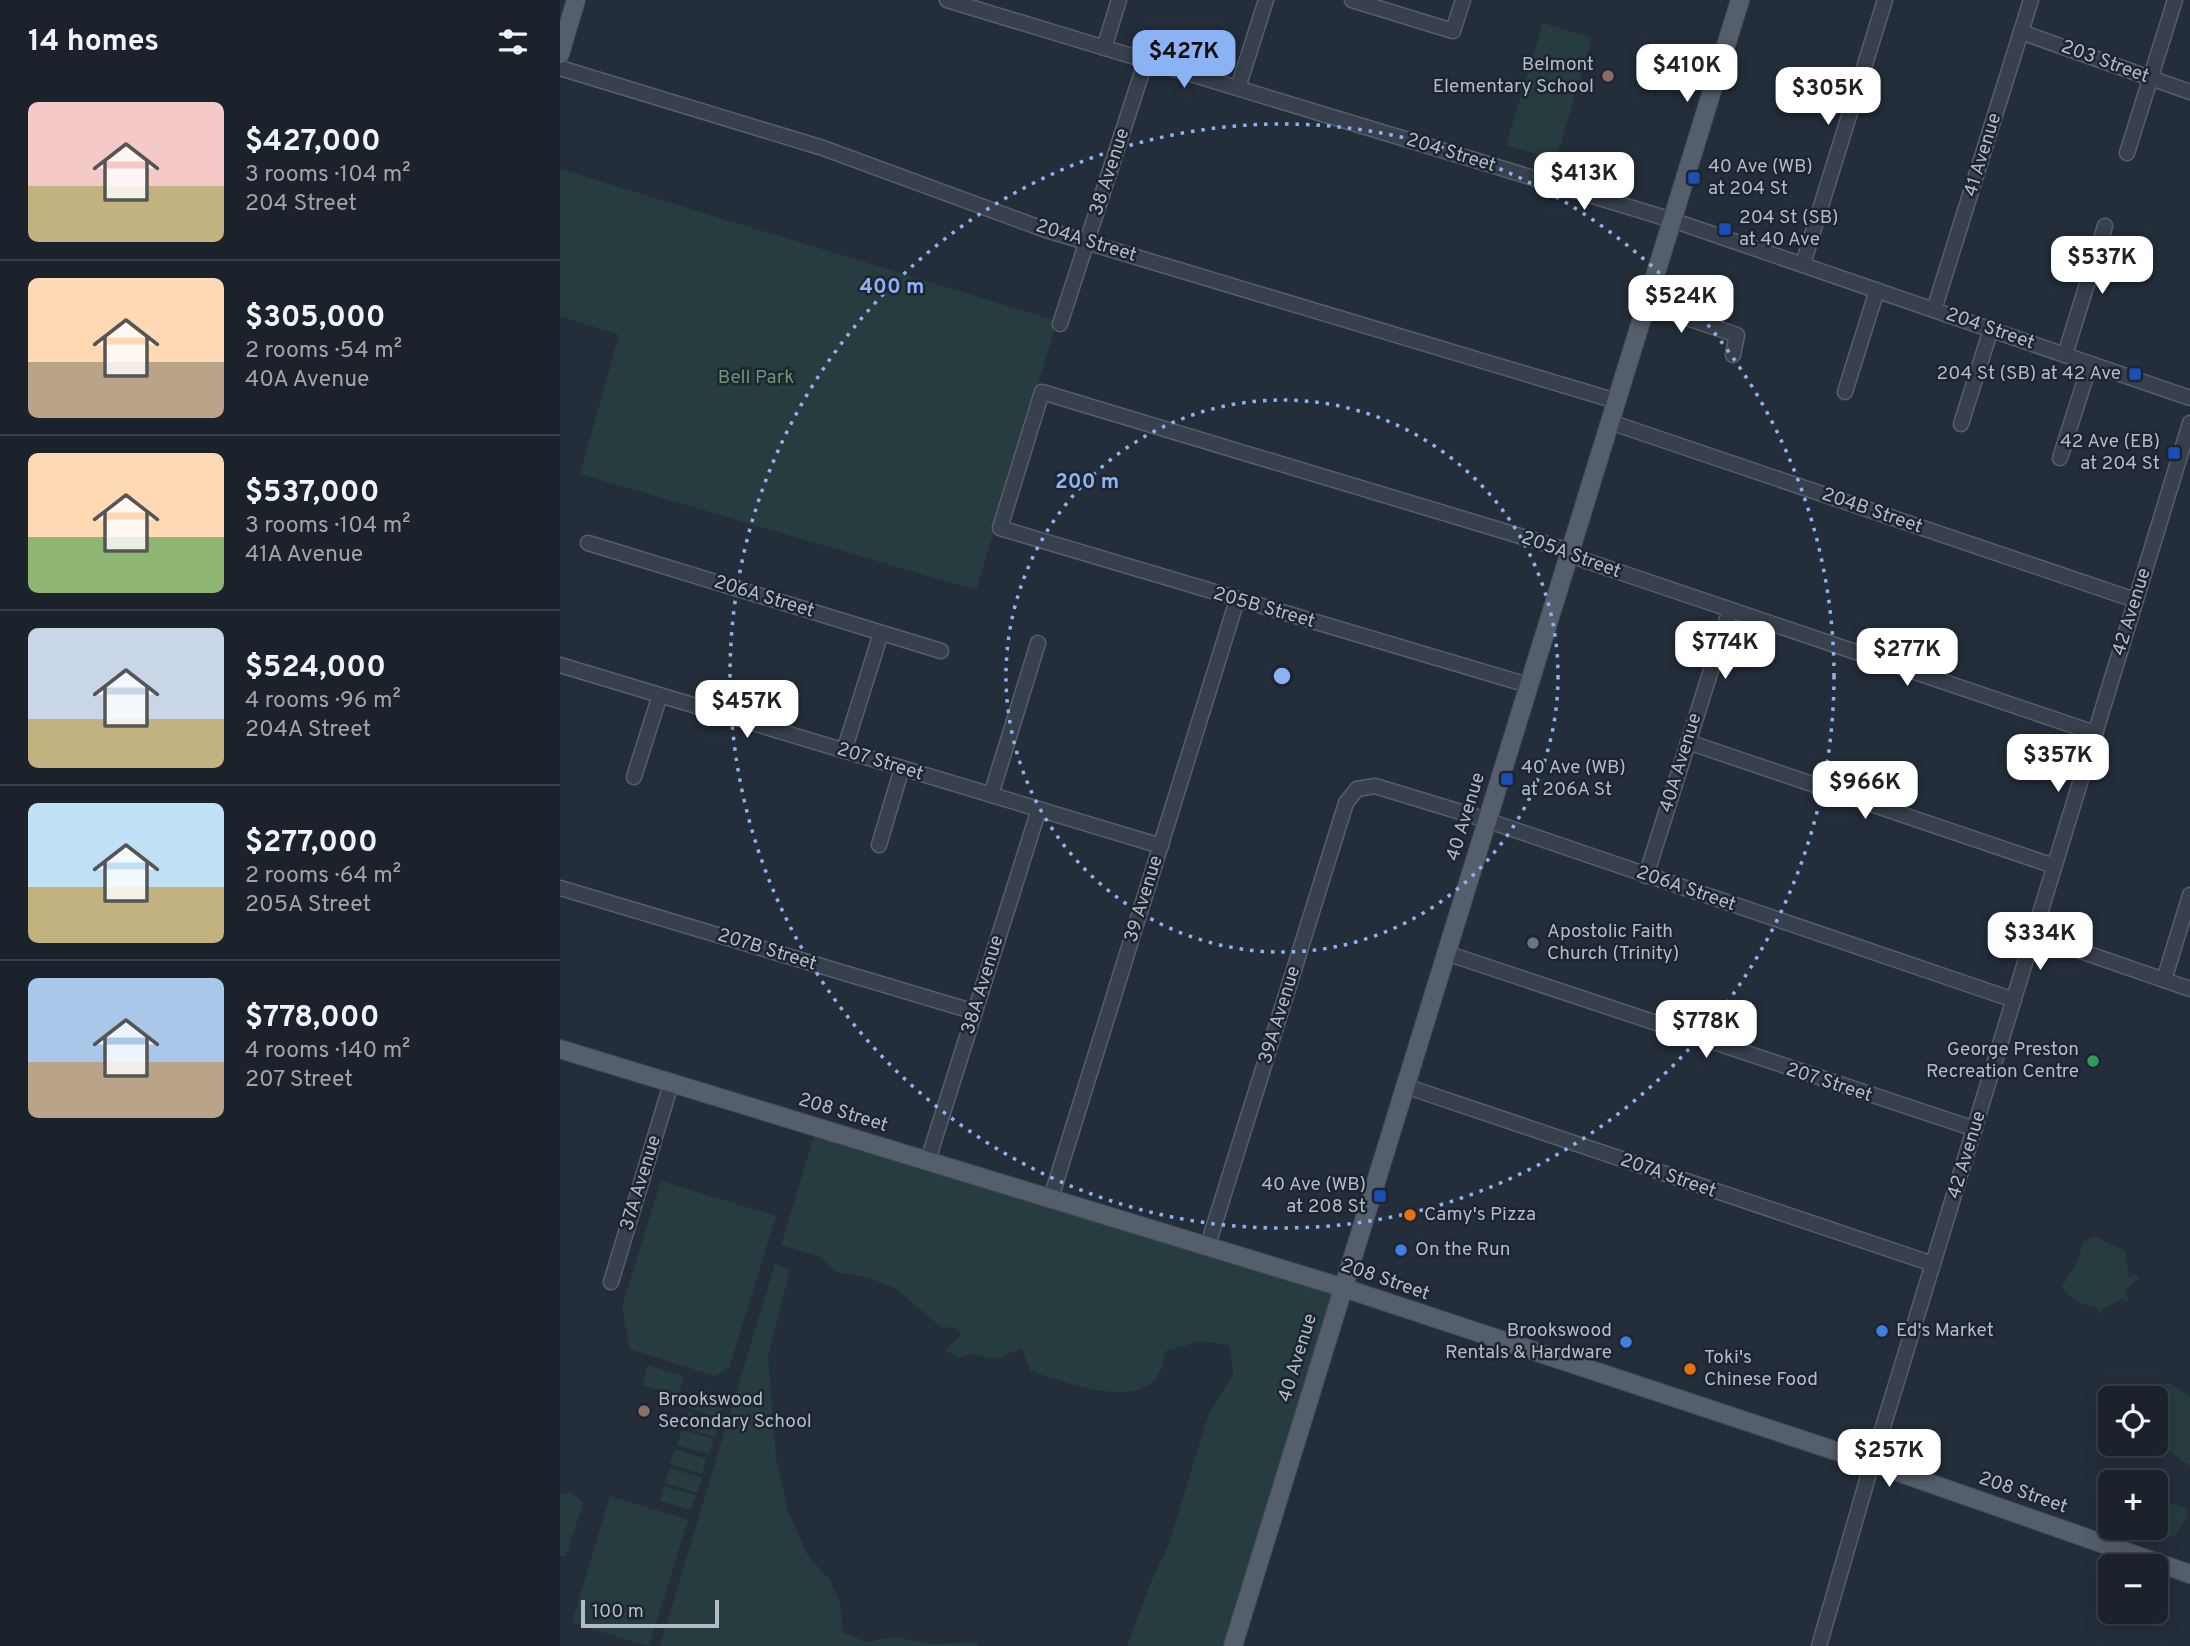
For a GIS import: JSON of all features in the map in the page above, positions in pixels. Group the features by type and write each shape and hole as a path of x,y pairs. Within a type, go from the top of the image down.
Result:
{"main road":[{"path":"560,54 576,0"},
{"name":"40 Avenue","path":"1233,1646 1341,1287 1740,0"},
{"name":"208 Street","path":"560,1049 1341,1287 1872,1463 2190,1574"}],"street":[{"name":"204 Street","path":"947,0 967,3 1104,48 1672,220 2190,398"},
{"path":"1104,48 1119,0"},
{"path":"1238,88 1266,0"},
{"path":"1352,0 1453,31 1464,0"},
{"path":"1803,264 1885,0"},
{"name":"41 Avenue","path":"1934,310 2031,0"},
{"path":"2127,153 2175,0"},
{"name":"203 Street","path":"2021,32 2190,92"},
{"name":"38 Avenue","path":"1060,324 1146,60"},
{"name":"204A Street","path":"560,68 823,148 1046,230 1616,401"},
{"path":"2066,355 2105,226"},
{"path":"1845,392 1877,290"},
{"path":"1646,304 1737,335 1732,355"},
{"path":"1961,424 1990,329"},
{"path":"2060,458 2090,364"},
{"name":"205A Street","path":"1000,528 1042,392 1560,548 1569,555 2095,733"},
{"name":"204B Street","path":"1609,422 2135,600"},
{"name":"42 Avenue","path":"1819,1646 1872,1463 2190,423"},
{"name":"205B Street","path":"1000,528 1528,685"},
{"name":"206A Street","path":"588,543 941,651"},
{"name":"39 Avenue","path":"1051,1198 1237,600"},
{"name":"40A Avenue","path":"1646,876 1730,610"},
{"path":"844,751 881,633"},
{"path":"991,795 1038,643"},
{"name":"207 Street","path":"560,665 1161,846"},
{"path":"634,777 660,695"},
{"path":"1688,742 2054,866"},
{"path":"879,845 902,768"},
{"name":"206A Street","path":"1357,789 1375,786 1486,821 2014,1000"},
{"name":"39A Avenue","path":"1208,1245 1346,803 1357,789"},
{"name":"38A Avenue","path":"928,1160 1039,809"},
{"name":"207B Street","path":"560,888 975,1012"},
{"path":"2164,980 2190,895"},
{"path":"2034,935 2190,989"},
{"name":"207 Street","path":"1446,953 1975,1129"},
{"name":"37A Avenue","path":"611,1282 671,1084"},
{"name":"207A Street","path":"1405,1086 1933,1264"}],"green space":[{"path":"1543,23 1592,38 1556,160 1506,145"},
{"name":"Bell Park","path":"560,169 1057,321 976,590 580,474 619,335 560,316"},
{"path":"814,1136 1335,1291 1226,1646 1127,1646 1150,1584 1168,1547 1209,1413 1233,1375 1230,1345 1202,1341 1165,1351 1160,1373 1147,1386 1130,1391 1110,1392 1030,1371 1022,1348 995,1359 972,1354 957,1358 946,1350 961,1334 955,1328 941,1327 895,1288 870,1278 836,1272 820,1257 781,1245"},
{"path":"661,1181 776,1216 729,1368 715,1376 630,1349 622,1307"},
{"path":"2094,1236 2125,1251 2129,1277 2136,1274 2139,1278 2125,1291 2129,1302 2122,1299 2102,1309 2101,1313 2098,1313 2097,1308 2072,1298 2062,1287 2077,1262 2084,1241"},
{"path":"775,1264 790,1270 768,1357 776,1458 789,1514 808,1556 830,1580 840,1603 843,1633 867,1642 895,1637 932,1644 975,1642 978,1646 660,1646"},
{"path":"648,1365 684,1376 678,1396 642,1385"},
{"path":"2169,1383 2190,1397 2190,1466 2168,1450 2168,1386 2162,1386"},
{"path":"693,1393 724,1403 720,1418 688,1408"},
{"path":"688,1412 719,1422 715,1437 683,1427"},
{"path":"682,1430 714,1439 709,1454 677,1445"},
{"path":"675,1449 706,1459 702,1474 670,1464"},
{"path":"670,1468 702,1478 697,1493 665,1483"},
{"path":"664,1486 696,1495 691,1510 660,1501"},
{"path":"571,1492 583,1503 566,1556 560,1556 560,1494"},
{"path":"610,1496 688,1520 649,1646 572,1623"},
{"path":"2168,1502 2186,1508 2187,1517 2174,1537 2168,1535"}],"place":[{"name":"Belmont Elementary School","path":"1608,76"},
{"name":"40 Ave (WB) at 204 St","path":"1694,178"},
{"name":"204 St (SB) at 40 Ave","path":"1725,229"},
{"name":"204 St (SB) at 42 Ave","path":"2135,374"},
{"name":"42 Ave (EB) at 204 St","path":"2174,453"},
{"name":"40 Ave (WB) at 206A St","path":"1507,779"},
{"name":"Apostolic Faith Church (Trinity)","path":"1533,943"},
{"name":"George Preston Recreation Centre","path":"2093,1061"},
{"name":"40 Ave (WB) at 208 St","path":"1380,1196"},
{"name":"Camy's Pizza","path":"1410,1215"},
{"name":"On the Run","path":"1401,1250"},
{"name":"Ed's Market","path":"1882,1331"},
{"name":"Brookswood Rentals & Hardware","path":"1626,1342"},
{"name":"Toki's Chinese Food","path":"1690,1369"},
{"name":"Brookswood Secondary School","path":"644,1411"}]}
